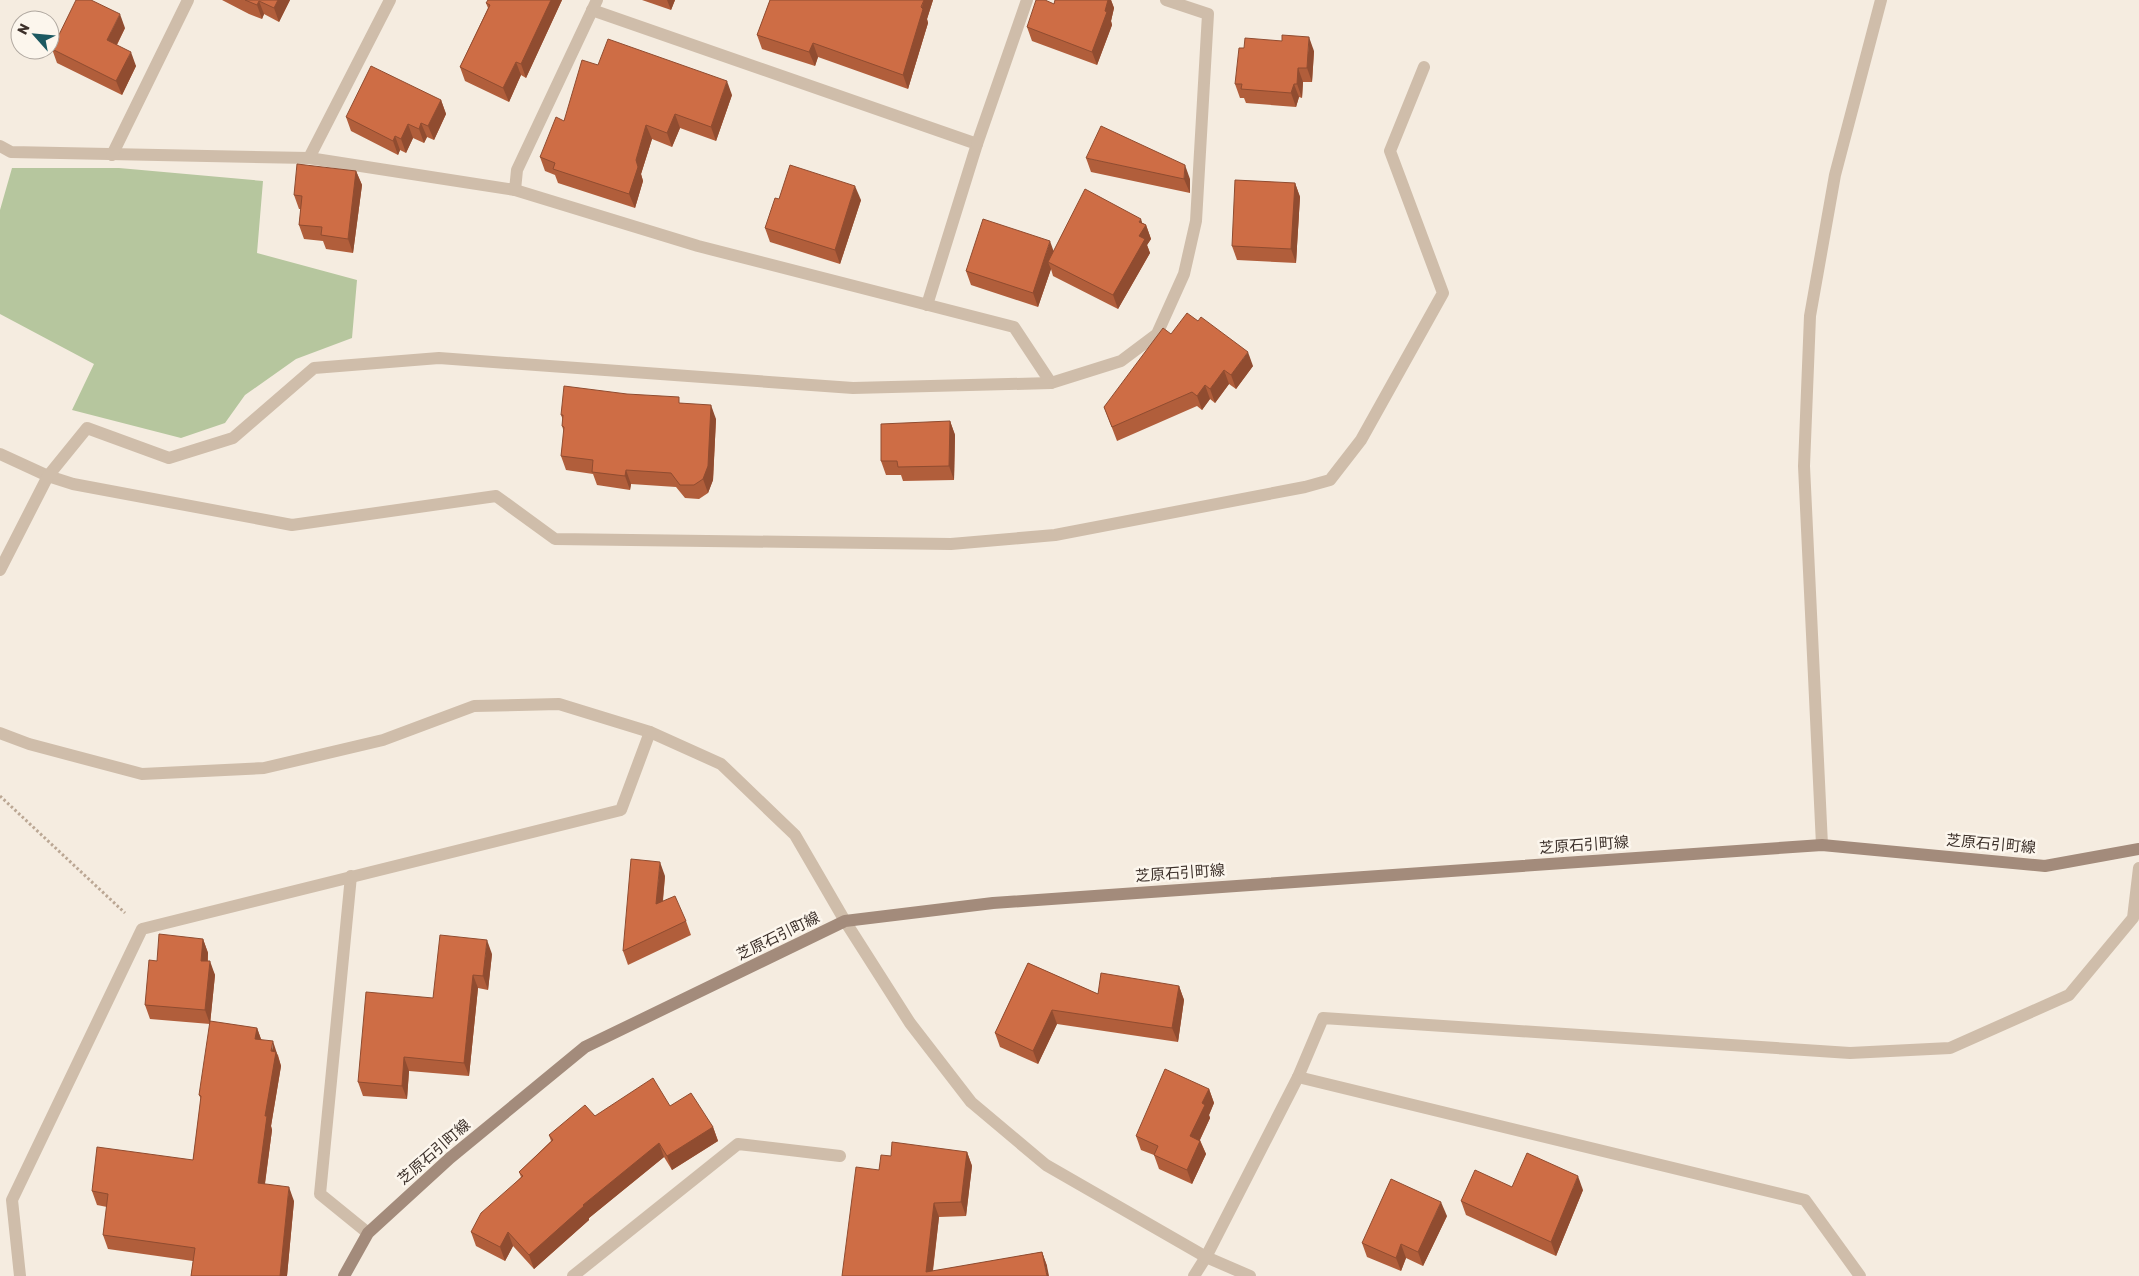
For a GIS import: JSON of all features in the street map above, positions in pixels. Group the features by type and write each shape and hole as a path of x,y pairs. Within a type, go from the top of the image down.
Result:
{"main road":[{"name":"芝原石引町線","path":"344,1276 368,1233 450,1158 585,1047 845,921 993,903 1822,844 2045,866 2139,849"}],"street":[{"path":"112,155 188,0"},
{"path":"309,158 390,0"},
{"path":"927,305 977,144 1027,0"},
{"path":"0,570 48,476 88,428 169,458 233,438 314,368 439,358 853,388 1052,383 1121,361 1157,334 1184,274 1196,221 1208,14 1166,0"},
{"path":"1822,844 1804,466 1810,316 1836,174 1881,0"},
{"path":"515,190 517,170 595,5 977,144"},
{"path":"0,454 48,476 73,484 292,525 496,496 555,539 951,544 1055,535 1305,487 1330,480 1361,440 1443,293 1390,151 1424,67"},
{"path":"0,146 11,152 309,158 515,190 698,246 1014,327 1052,383"},
{"path":"0,733 29,744 142,774 264,768 383,740 474,706 559,704 650,732 721,764 795,835 845,921 910,1023 972,1102 1046,1165 1206,1257 1250,1276"},
{"path":"20,1276 12,1200 142,929 621,810 650,732"},
{"path":"1194,1276 1206,1257 1298,1077 1323,1018 1850,1053 1950,1048 2069,995 2133,918 2139,868"},
{"path":"351,876 320,1194 368,1233"},
{"path":"1298,1077 1805,1200 1860,1276"},
{"path":"573,1276 738,1144 840,1156"}],"path":[{"path":"0,796 142,929"}],"green space":[{"path":"12,168 119,168 263,181 257,253 357,280 352,338 296,359 245,395 225,423 181,438 72,410 94,364 0,314 0,210"}],"building":[{"path":"76,0 91,0 120,14 107,40 131,52 116,81 60,53 60,33"},
{"path":"245,0 278,0 274,8 259,1 257,5"},
{"path":"488,0 551,0 521,64 516,62 503,88 460,67 490,5 486,3"},
{"path":"770,0 924,0 903,75 813,43 809,52 757,35"},
{"path":"1036,0 1045,0 1054,4 1055,0 1108,0 1105,11 1107,12 1092,52 1027,27"},
{"path":"1282,35 1309,37 1307,68 1298,68 1297,84 1294,84 1291,93 1241,89 1242,84 1235,84 1239,48 1244,48 1245,38 1282,41"},
{"path":"608,39 727,81 711,127 675,114 667,133 646,125 636,160 638,167 629,194 553,169 555,163 540,157 556,117 564,121 582,60 598,65"},
{"path":"371,66 441,100 428,126 421,123 419,129 408,124 401,139 395,136 393,141 346,117"},
{"path":"1101,126 1185,165 1184,179 1086,158"},
{"path":"297,164 356,171 348,239 321,235 322,227 299,225 302,196 294,195"},
{"path":"790,165 855,186 835,250 765,228 775,198 779,199"},
{"path":"1235,180 1295,183 1291,249 1232,246"},
{"path":"1085,189 1141,219 1139,222 1146,225 1139,236 1145,239 1113,295 1048,262"},
{"path":"983,219 1050,241 1033,293 966,271"},
{"path":"1187,313 1198,321 1201,317 1248,352 1231,375 1224,370 1210,389 1205,385 1197,396 1192,392 1112,427 1104,407 1163,328 1171,334"},
{"path":"564,386 627,394 679,397 679,403 711,405 708,466 703,479 694,485 680,485 671,473 626,470 625,476 592,472 593,460 561,456 564,427 562,426 563,415 561,415"},
{"path":"950,421 949,466 898,467 897,461 881,461 881,424"},
{"path":"631,859 660,862 656,904 675,896 686,921 623,951"},
{"path":"159,934 203,939 201,961 210,961 205,1010 145,1005 149,960 157,961"},
{"path":"440,935 487,940 483,976 473,975 464,1063 404,1057 402,1086 358,1082 366,992 433,998"},
{"path":"1028,963 1098,994 1101,973 1179,986 1172,1028 1052,1010 1033,1051 995,1033"},
{"path":"210,1021 257,1028 255,1039 273,1041 271,1051 276,1052 265,1116 267,1116 258,1183 289,1187 280,1276 191,1276 195,1248 103,1235 108,1194 92,1191 97,1147 193,1160 201,1096 199,1095"},
{"path":"1165,1069 1209,1089 1202,1103 1205,1105 1190,1136 1200,1141 1187,1170 1154,1155 1158,1146 1136,1136"},
{"path":"653,1078 670,1106 691,1093 713,1127 667,1156 659,1143 583,1205 529,1255 508,1232 500,1247 471,1232 481,1213 523,1176 519,1172 553,1140 549,1135 585,1105 595,1116"},
{"path":"892,1142 967,1152 961,1202 934,1203 926,1272 1042,1252 1047,1276 842,1276 856,1167 879,1170 881,1155 891,1156"},
{"path":"1527,1153 1578,1176 1551,1242 1461,1201 1475,1170 1512,1187"},
{"path":"1391,1179 1441,1202 1418,1252 1401,1244 1396,1258 1362,1243"}]}
